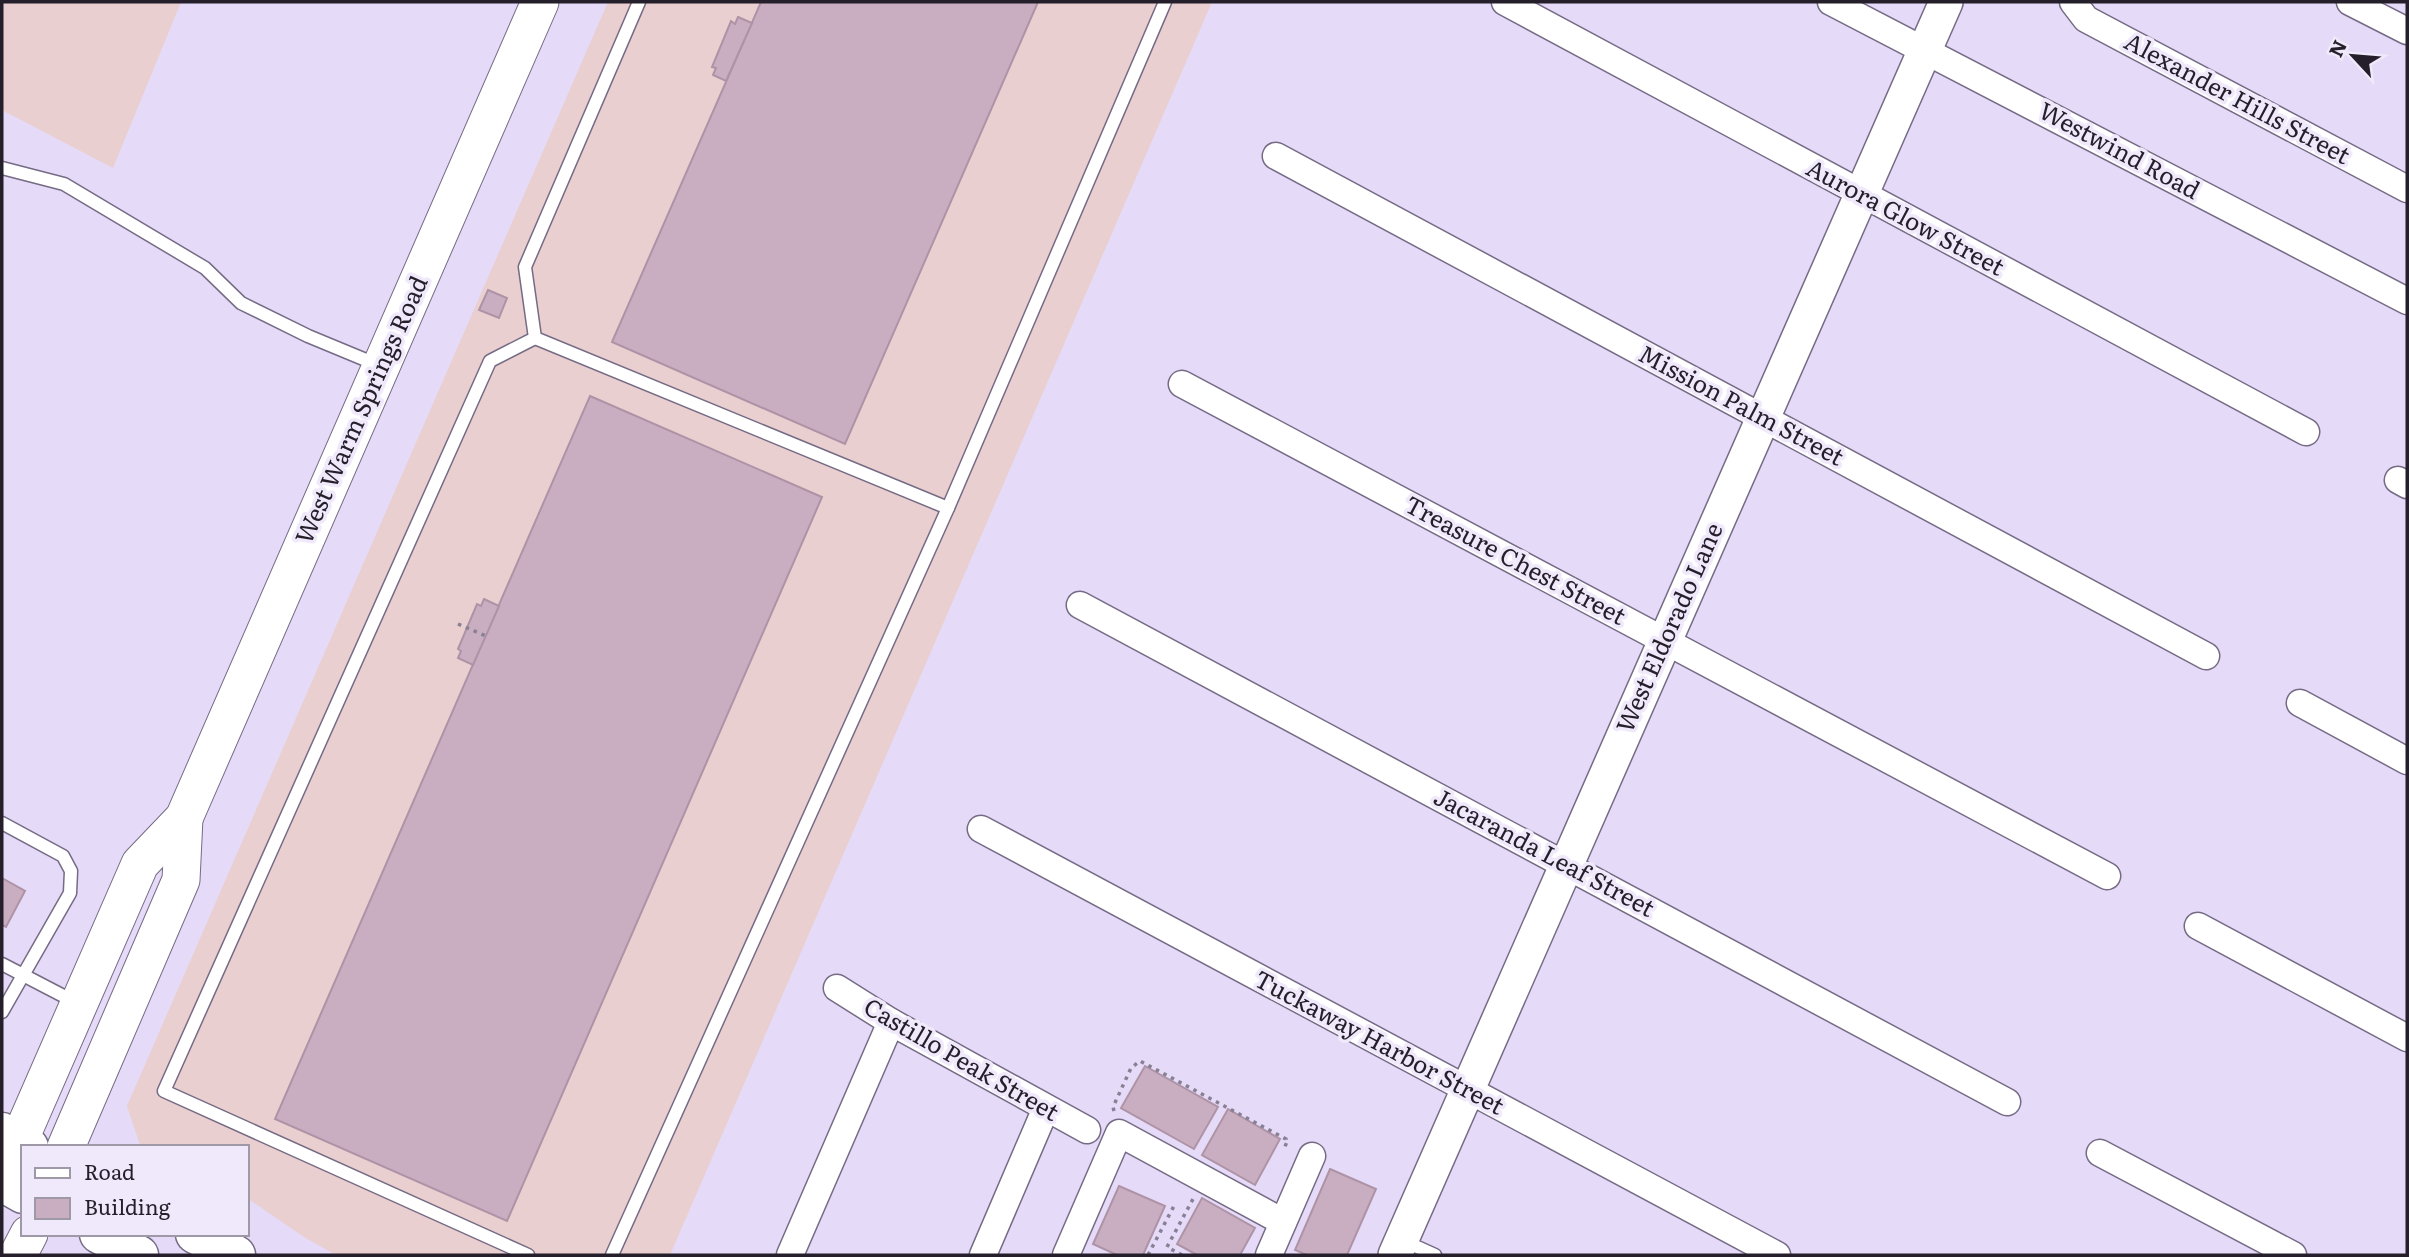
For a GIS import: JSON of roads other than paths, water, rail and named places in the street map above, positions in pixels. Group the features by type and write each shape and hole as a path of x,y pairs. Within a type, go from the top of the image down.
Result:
{"main road":[{"name":"West Warm Springs Road","path":"2,1181 16,1140 140,863 184,818 540,2"},
{"name":"West Warm Springs Road","path":"67,1145 181,880 184,818"},
{"path":"2,1181 21,1193"},
{"path":"19,1255 28,1236"},
{"path":"103,1236 139,1255"},
{"path":"199,1236 236,1255"}],"street":[{"name":"Aurora Glow Street","path":"1505,2 2306,432"},
{"name":"Westwind Road","path":"1831,2 2407,301"},
{"name":"West Eldorado Lane","path":"1398,1248 1946,2"},
{"name":"Alexander Hills Street","path":"2073,2 2086,19 2407,189"},
{"path":"2350,2 2407,31"},
{"name":"Mission Palm Street","path":"1276,156 2206,656"},
{"name":"Treasure Chest Street","path":"1182,384 2107,876"},
{"name":"Jacaranda Leaf Street","path":"1080,605 2007,1102"},
{"path":"2300,703 2407,761"},
{"name":"Tuckaway Harbor Street","path":"981,829 1777,1255"},
{"path":"2198,926 2407,1038"},
{"name":"Castillo Peak Street","path":"837,988 891,1022 1087,1130"},
{"path":"790,1255 891,1022"},
{"path":"983,1255 1046,1108"},
{"path":"1066,1255 1119,1133 1283,1222"},
{"path":"2100,1153 2293,1255"},
{"path":"1269,1255 1312,1156"}],"lane":[{"path":"535,338 525,267 639,2"},
{"path":"612,1255 948,508 1165,2"},
{"path":"2,168 64,184 205,268 242,303 381,367"},
{"path":"528,1255 164,1091 490,361 535,338 948,508"},
{"path":"2,823 63,856 71,871 70,893 2,1012"},
{"path":"2,964 79,1004"},
{"path":"1398,1248 1435,1255"}]}
